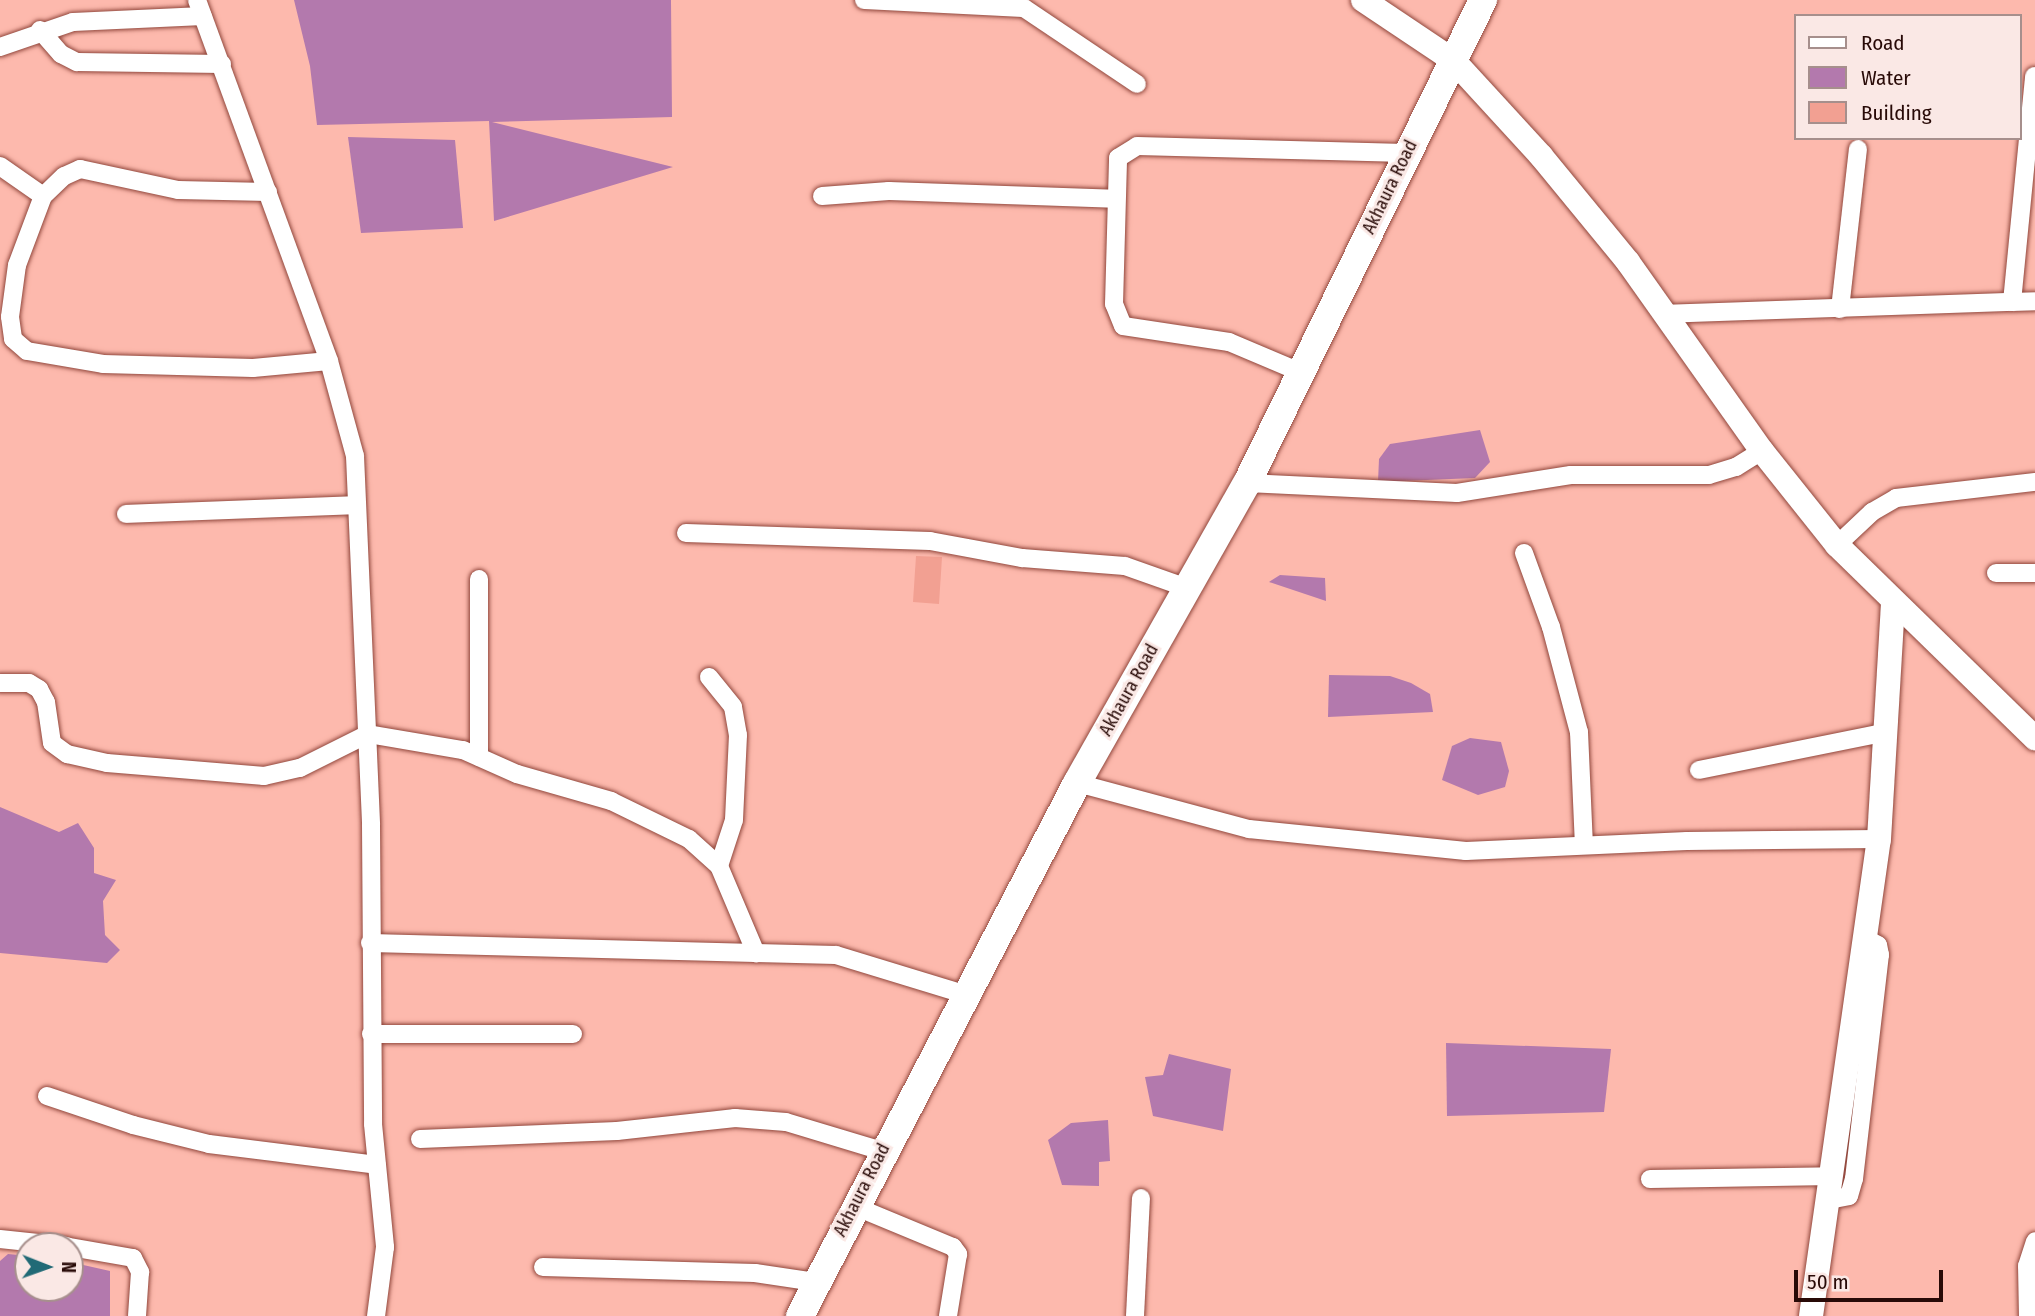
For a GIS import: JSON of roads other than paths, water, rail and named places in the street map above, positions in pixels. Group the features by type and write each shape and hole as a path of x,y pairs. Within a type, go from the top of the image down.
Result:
{"main road":[{"name":"Akhaura Road","path":"800,1316 882,1151 1077,783 1247,483 1483,0"}],"street":[{"path":"864,0 1025,4 1137,84"},
{"path":"1363,0 1454,61 1541,156 1628,262 1762,451 1837,545 1893,603 2035,738"},
{"path":"0,47 40,30 74,22 200,8 329,361 352,437 368,734 371,1034 377,1165 385,1247 376,1316"},
{"path":"40,30 61,54 77,62 222,64"},
{"path":"2012,302 2034,76"},
{"path":"1300,372 1229,342 1123,326 1114,304 1114,199 1118,158 1137,146 1406,153"},
{"path":"1840,309 1858,149"},
{"path":"0,166 43,196"},
{"path":"268,192 178,190 80,169 64,176 43,196 17,265 12,294 11,331 20,348 48,357 103,364 253,368 329,361"},
{"path":"822,196 890,191 1114,199"},
{"path":"1663,314 2035,301"},
{"path":"1247,483 1457,493 1571,475 1709,475 1736,467 1762,451"},
{"path":"1837,545 1872,512 1902,496 2035,482"},
{"path":"126,514 357,505"},
{"path":"686,533 930,541 1022,558 1125,566 1187,588"},
{"path":"1524,553 1551,626 1579,732 1584,845"},
{"path":"1996,573 2035,573"},
{"path":"479,579 479,757"},
{"path":"1811,1316 1879,839 1893,603"},
{"path":"709,677 733,707 738,735 734,820 719,866"},
{"path":"0,683 29,683 39,689 46,702 52,743 67,754 107,763 264,776 300,768 368,734 440,744 653,818 689,839 719,866 755,953"},
{"path":"1699,770 1887,732"},
{"path":"1077,783 1210,822 1294,835 1466,851 1584,845 1879,839"},
{"path":"370,943 836,955 967,995"},
{"path":"371,1034 573,1034"},
{"path":"47,1096 133,1125 209,1143 377,1165"},
{"path":"420,1139 617,1131 735,1118 786,1122 882,1151"},
{"path":"1650,1179 1831,1188"},
{"path":"1135,1316 1141,1198"},
{"path":"854,1206 953,1247 958,1255 948,1316"},
{"path":"2028,1316 2027,1266 2035,1241"},
{"path":"84,1249 133,1258 140,1272 137,1316"},
{"path":"543,1267 755,1273 815,1282"}],"water":[{"path":"294,0 671,0 672,117 492,122 673,167 494,221 489,121 317,125 310,66"},
{"path":"348,137 455,140 463,228 361,233"},
{"path":"1480,430 1490,462 1475,478 1378,482 1379,459 1390,444"},
{"path":"1280,575 1325,578 1326,601 1269,582"},
{"path":"1329,675 1390,676 1411,683 1430,694 1433,712 1328,717"},
{"path":"1470,738 1501,742 1509,771 1505,787 1478,795 1442,780 1452,746"},
{"path":"0,807 59,832 78,823 94,848 94,873 116,880 103,901 105,935 120,950 107,963 0,953"},
{"path":"1446,1043 1611,1049 1604,1112 1447,1116"},
{"path":"1169,1054 1231,1069 1223,1131 1153,1116 1145,1077 1163,1075"},
{"path":"1108,1120 1110,1161 1099,1162 1099,1186 1062,1185 1048,1140 1071,1123"},
{"path":"8,1254 14,1255 14,1302 84,1302 84,1265 110,1271 110,1316 0,1316 0,1261"}]}
